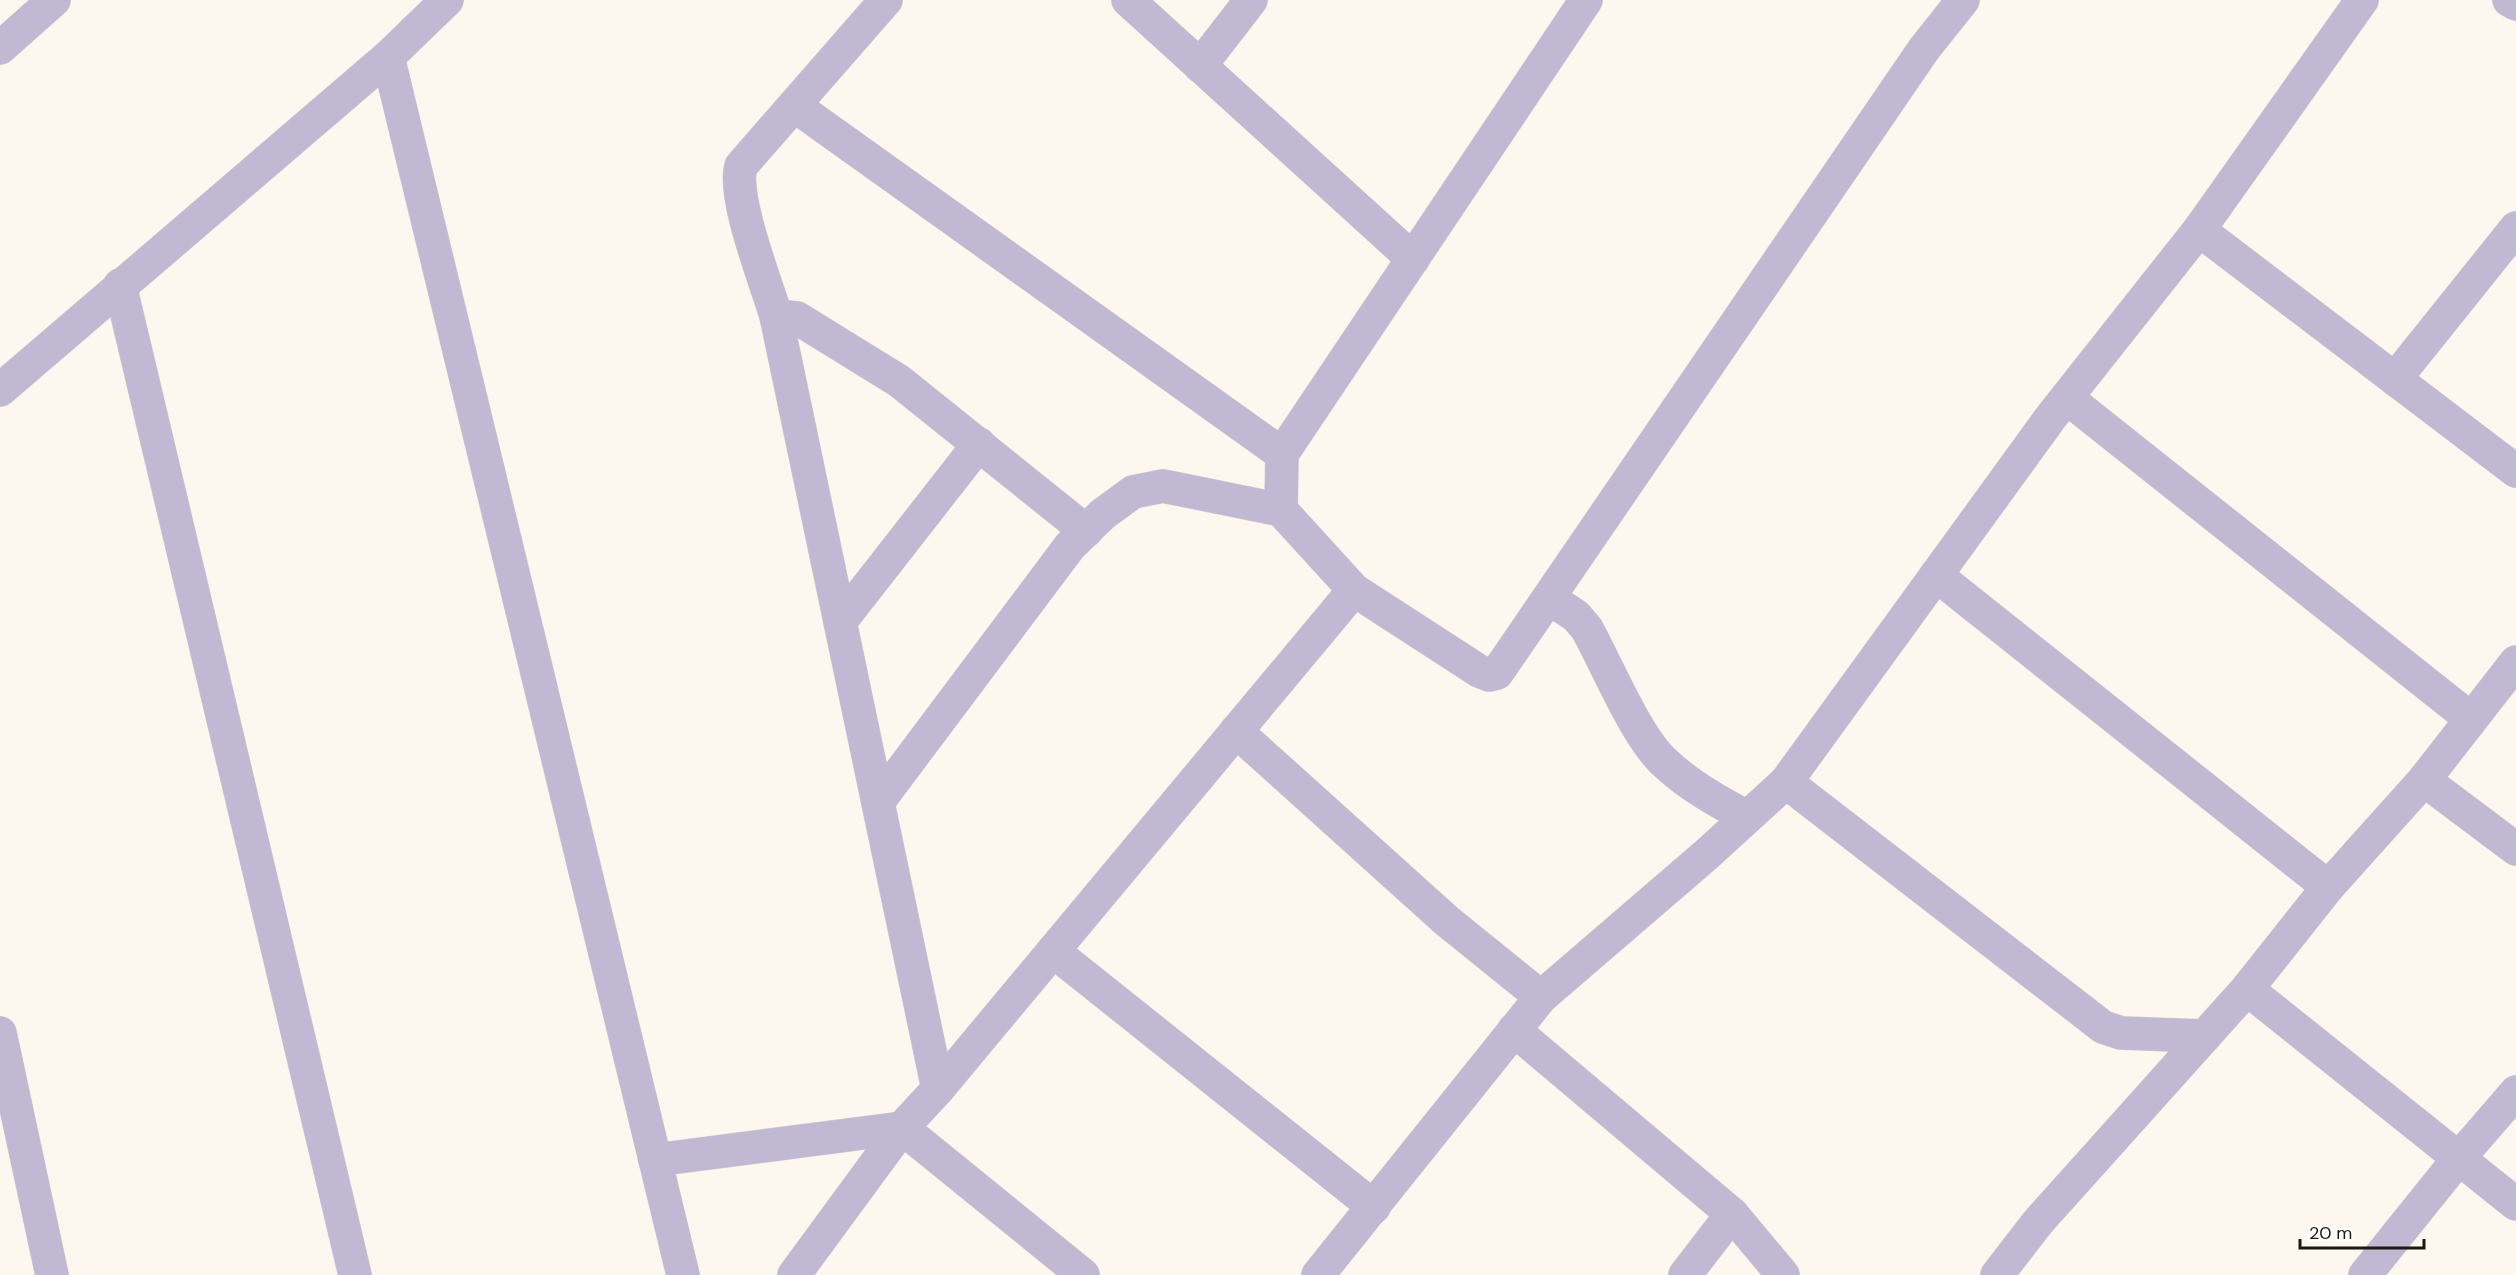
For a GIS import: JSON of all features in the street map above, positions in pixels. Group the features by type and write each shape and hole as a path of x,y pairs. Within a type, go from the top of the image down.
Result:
{"street":[{"path":"0,48 54,0"},
{"path":"0,390 388,57 447,0"},
{"path":"1128,0 1413,259"},
{"path":"1200,66 1251,0"},
{"path":"1281,510 1282,454 1586,0"},
{"path":"878,802 1070,546 1133,492 1163,486 1281,510 1354,590 1479,670 1489,675 1497,673 1924,49 1963,0"},
{"path":"1318,1275 1541,997 1786,782 2067,398 2199,231 2362,0"},
{"path":"2509,0 2516,4"},
{"path":"874,3 795,106 741,166 738,175 741,199 776,316 938,1089"},
{"path":"388,57 683,1275"},
{"path":"795,106 1282,454"},
{"path":"2395,379 2516,228"},
{"path":"2199,231 2516,471"},
{"path":"120,285 355,1275"},
{"path":"776,316 796,318 899,381 1086,531"},
{"path":"2067,398 2471,719"},
{"path":"840,622 979,444"},
{"path":"1936,574 2328,887"},
{"path":"794,1275 902,1128 938,1089 1354,590"},
{"path":"1549,598 1576,616 1587,629 1640,730 1661,760 1695,788 1747,817"},
{"path":"1997,1275 2038,1222 2247,989 2328,887 2424,780 2516,662"},
{"path":"1236,731 1448,921 1541,997"},
{"path":"2424,780 2516,849"},
{"path":"1786,782 2103,1027 2121,1033 2205,1036"},
{"path":"1053,951 1374,1207"},
{"path":"2247,989 2516,1204"},
{"path":"1514,1030 1732,1214 1783,1275"},
{"path":"0,1033 52,1275"},
{"path":"2365,1275 2459,1158 2516,1092"},
{"path":"655,1160 902,1128 1083,1275"},
{"path":"1685,1275 1732,1214"}]}
